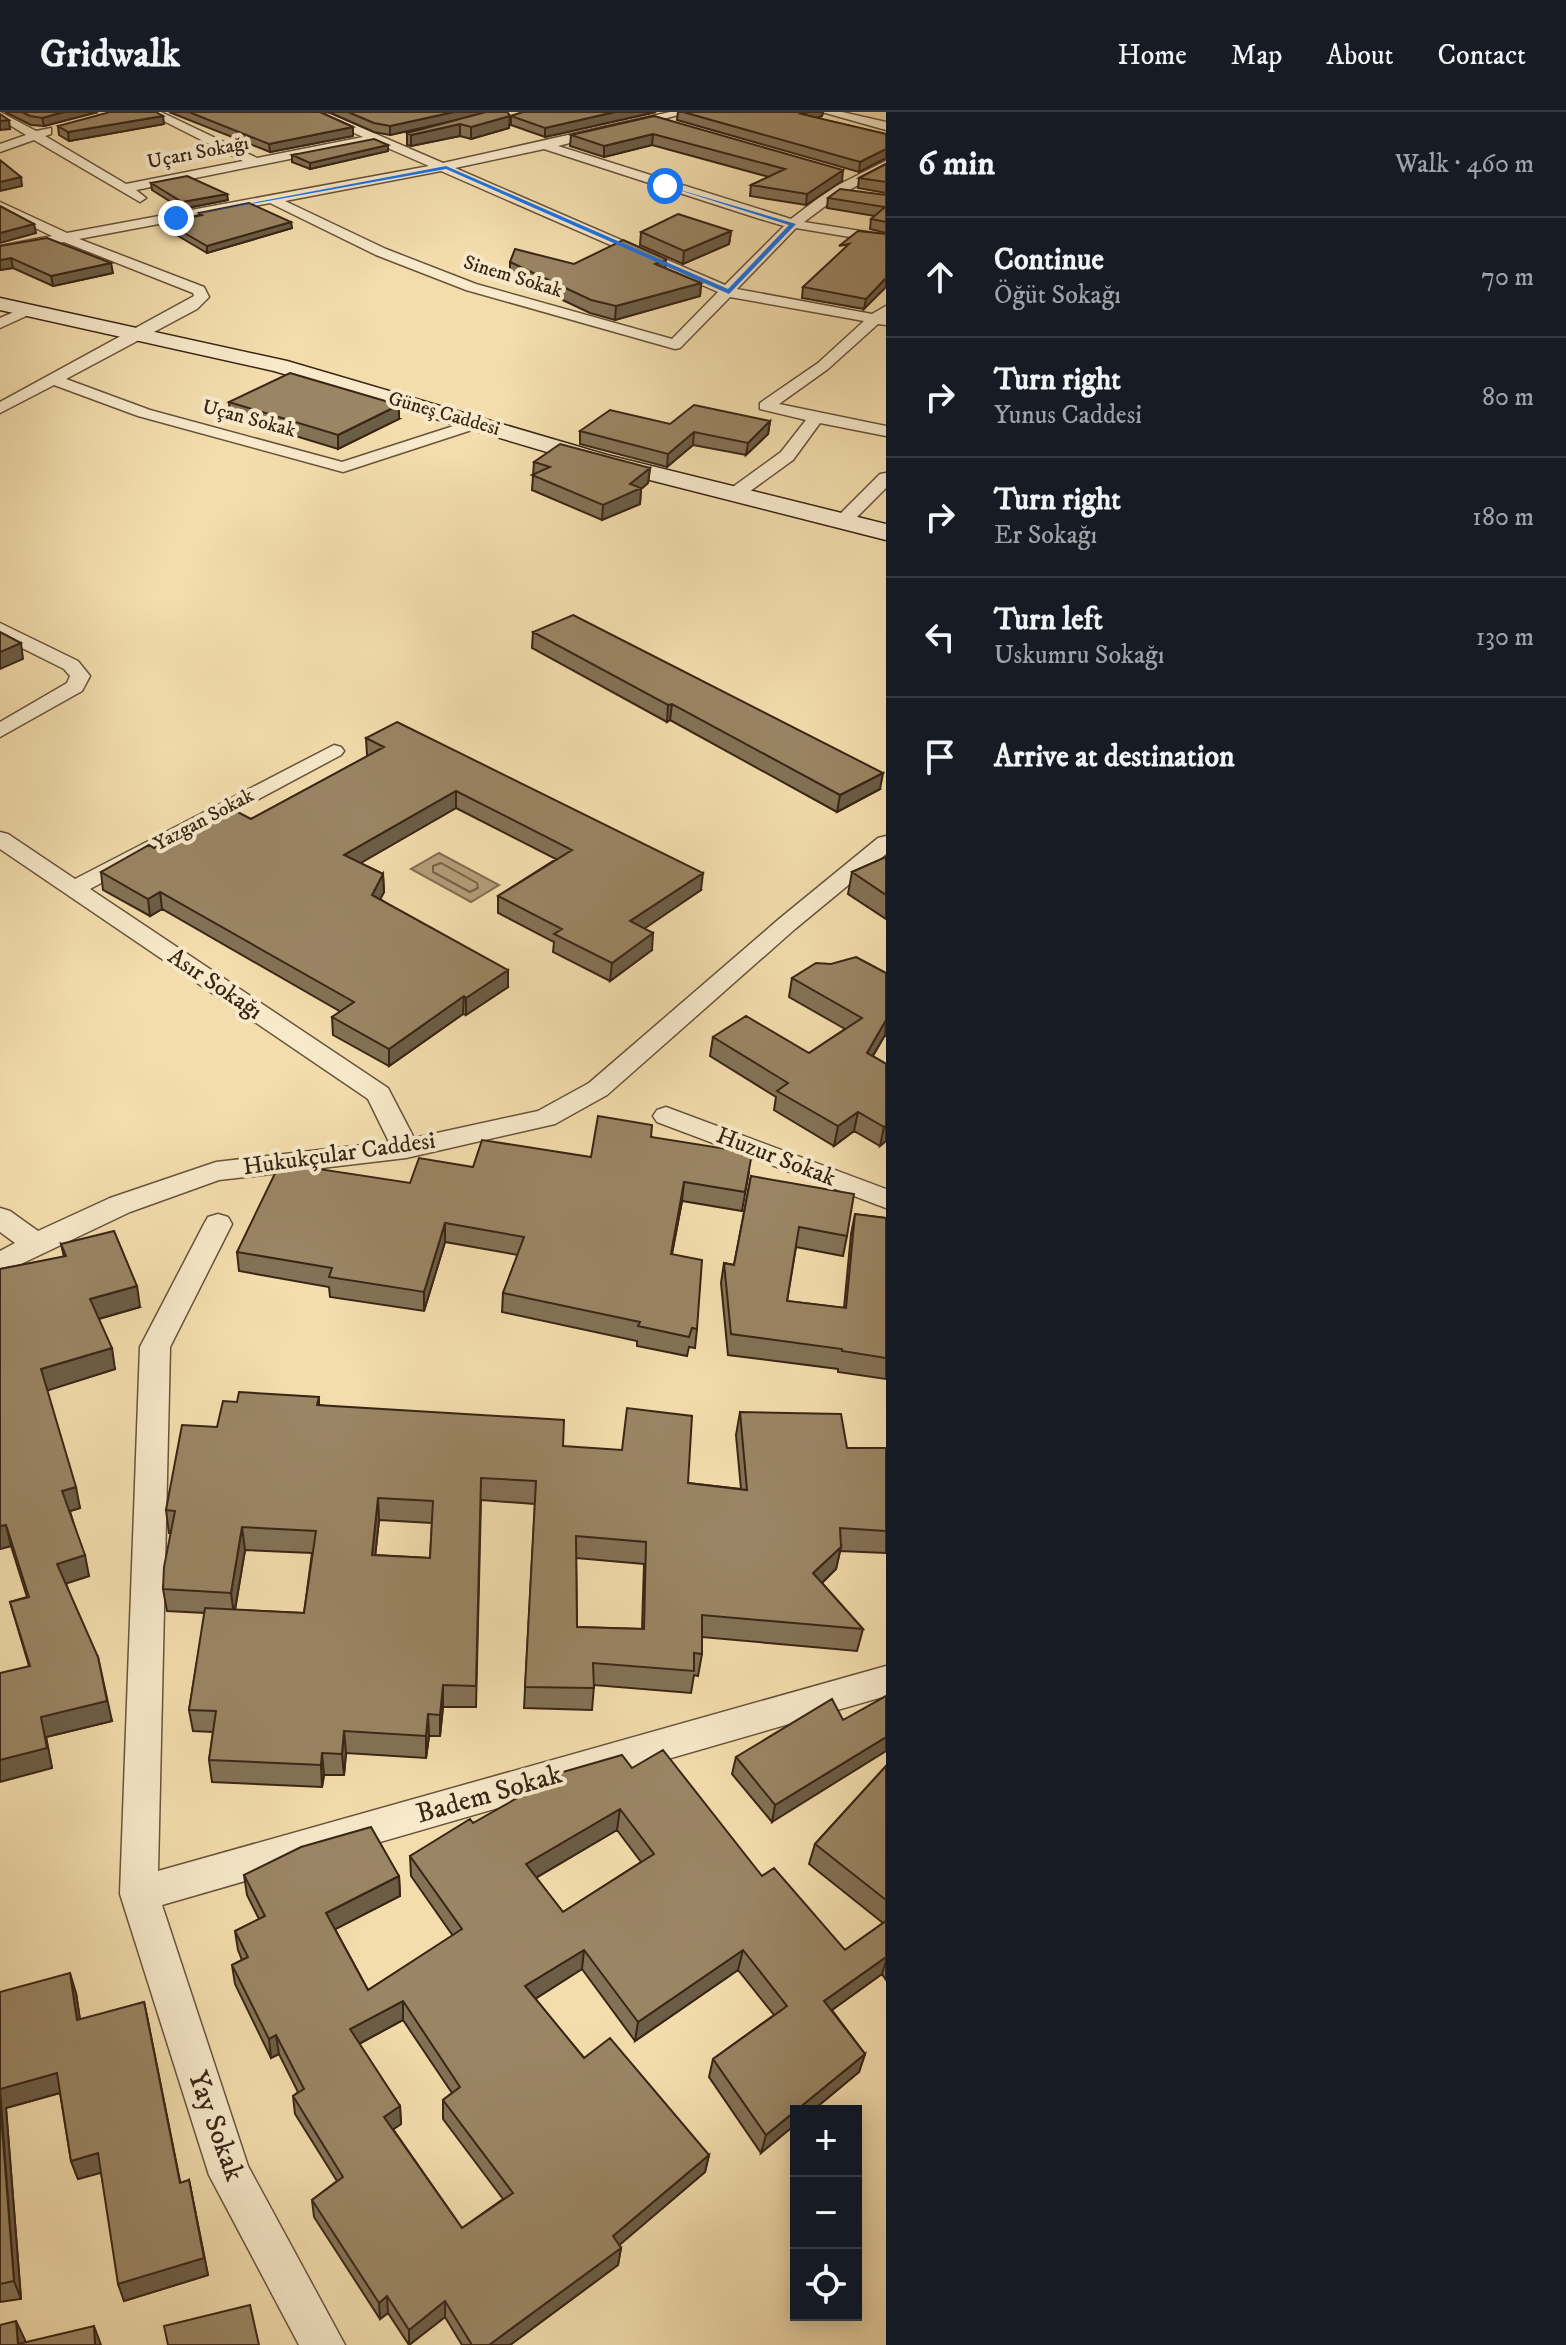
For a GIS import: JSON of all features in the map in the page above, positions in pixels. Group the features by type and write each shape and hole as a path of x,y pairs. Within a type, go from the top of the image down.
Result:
{"main road":[{"name":"Güneş Caddesi","path":"0,304 138,332 279,366 599,460 886,532"}],"street":[{"path":"152,112 255,162"},
{"path":"627,112 684,128"},
{"path":"1,249 446,168 549,147 684,112"},
{"path":"828,112 886,126"},
{"path":"324,113 381,141 729,292 882,316"},
{"path":"0,114 176,218"},
{"path":"0,148 57,128"},
{"name":"Uçarı Sokağı","path":"123,189 255,162 414,136"},
{"path":"549,147 793,224 886,239"},
{"path":"729,292 793,224 857,178 886,165"},
{"path":"843,174 857,178"},
{"path":"835,192 861,196"},
{"name":"Sinem Sokak","path":"275,201 381,252 471,287 675,345 704,313 729,292"},
{"path":"0,206 64,237 199,290 202,297 197,303 0,408"},
{"path":"0,324 30,309"},
{"path":"882,316 823,366 766,406 886,431"},
{"name":"Uçan Sokak","path":"54,380 144,413 343,467 478,423"},
{"path":"0,388 27,395"},
{"path":"736,493 787,456 816,417"},
{"path":"843,521 886,478"},
{"path":"0,629 71,665 80,676 75,687 0,731"},
{"name":"Yazgan Sokak","path":"73,889 334,751"},
{"name":"Asır Sokağı","path":"0,839 379,1094 406,1149"},
{"name":"Hukukçular Caddesi","path":"0,1264 120,1205 216,1171 406,1149 546,1118 598,1089 787,924 886,843"},
{"name":"Huzur Sokak","path":"666,1116 886,1199"},
{"path":"0,1218 36,1244"},
{"name":"Yay Sokak","path":"218,1224 155,1347 139,1894 230,2175 323,2345"},
{"name":"Badem Sokak","path":"139,1894 886,1681"}],"water":[{"path":"439,853 499,885 471,902 411,869"}],"building":[{"path":"22,112 64,112 42,118"},
{"path":"110,112 156,112 163,116 68,132 58,126"},
{"path":"189,112 320,112 353,127 269,144"},
{"path":"348,112 454,112 390,126"},
{"path":"486,112 507,112 510,116 471,127 460,124 411,135 407,133"},
{"path":"523,112 615,112 545,128 511,116"},
{"path":"683,112 808,112 801,114 886,134 886,149 860,162"},
{"path":"654,116 843,170 807,194 751,185 785,169 653,134 604,146 571,135"},
{"path":"374,139 388,145 310,163 292,155"},
{"path":"0,160 21,177 0,182"},
{"path":"886,164 886,182 859,178"},
{"path":"187,176 227,194 182,202 151,183"},
{"path":"840,189 886,195 886,222 871,219 885,207 828,198"},
{"path":"249,203 291,222 207,246 167,223 202,215 199,213"},
{"path":"0,206 34,224 0,233"},
{"path":"678,214 731,231 684,251 641,232"},
{"path":"858,231 886,234 886,278 866,299 803,287 849,244 839,246"},
{"path":"47,238 111,263 51,276 11,258 0,260 0,246"},
{"path":"623,240 666,259 655,264 701,283 616,306 591,300 510,262 515,249 574,264"},
{"path":"290,373 399,405 338,435 229,402"},
{"path":"694,405 770,421 748,443 694,432 668,454 580,431 610,410 670,424"},
{"path":"560,444 650,468 630,484 641,488 603,505 532,475 550,467 534,462"},
{"path":"573,615 883,773 840,795 533,632"},
{"path":"0,632 21,643 0,652"},
{"path":"397,722 703,873 630,921 653,933 612,963 554,934 562,929 498,896 572,850 456,791 344,855 383,874 372,895 508,970 466,998 464,996 389,1049 332,1017 354,1002 160,892 148,899 101,872 149,845 154,848 230,808 251,819 384,747 366,738"},
{"path":"886,857 886,895 852,872"},
{"path":"856,957 886,973 886,1020 867,1053 886,1064 884,1127 858,1112 838,1126 777,1091 788,1083 713,1037 746,1016 809,1053 862,1018 792,978 816,963 831,964"},
{"path":"598,1116 652,1125 651,1137 752,1153 745,1192 684,1182 671,1254 702,1260 697,1329 692,1328 689,1337 638,1326 640,1322 503,1293 524,1237 445,1223 424,1292 329,1277 332,1268 237,1252 280,1163 410,1183 419,1158 473,1167 482,1140 591,1157"},
{"path":"751,1176 854,1194 847,1236 799,1227 787,1301 846,1308 855,1214 886,1218 886,1358 731,1334 724,1263 734,1265"},
{"path":"114,1231 137,1286 90,1299 112,1348 41,1369 76,1487 62,1491 85,1555 57,1564 98,1657 107,1701 41,1717 47,1748 0,1760 0,1673 30,1666 10,1602 29,1597 6,1525 0,1526 0,1269 66,1256 61,1244"},
{"path":"239,1392 319,1397 317,1405 564,1420 563,1446 622,1450 627,1408 692,1416 688,1483 747,1490 740,1412 841,1414 847,1448 886,1448 886,1531 840,1528 841,1547 813,1573 863,1629 702,1615 702,1654 694,1653 694,1671 593,1663 594,1688 525,1687 536,1481 481,1478 476,1686 443,1685 440,1715 428,1714 426,1736 344,1731 342,1754 322,1753 321,1765 209,1760 216,1711 189,1710 205,1608 304,1613 316,1531 242,1527 231,1593 163,1589 175,1511 166,1510 182,1425 217,1427 223,1401 237,1402","holes":["378,1498 433,1501 430,1558 372,1555","576,1536 646,1542 644,1629 577,1627"]},
{"path":"886,1696 886,1737 775,1805 736,1757 832,1699 843,1720"},
{"path":"663,1750 762,1876 774,1868 845,1950 886,1921 886,1957 824,2001 865,2054 803,2105 790,2105 790,2115 766,2135 713,2059 787,2006 743,1950 638,2022 584,1950 525,1986 584,2058 610,2038 709,2155 613,2236 621,2248 489,2345 472,2345 445,2301 409,2330 387,2296 379,2303 312,2200 343,2177 293,2096 304,2089 276,2035 269,2039 232,1965 248,1957 235,1931 265,1916 244,1875 301,1847 371,1827 399,1876 326,1913 368,1990 462,1929 410,1856 470,1819 473,1823 563,1772 622,1755 632,1768","holes":["620,1809 654,1854 563,1912 526,1864","403,2001 460,2087 443,2100 513,2193 462,2228 384,2117 400,2106 350,2029"]},
{"path":"886,1766 886,1900 815,1844"},
{"path":"70,1973 77,2020 144,2002 180,2183 189,2180 204,2258 118,2284 98,2153 71,2161 57,2073 0,2089 0,1992"},
{"path":"0,2102 14,2281 0,2284"},
{"path":"250,2305 259,2345 168,2345 164,2326"},
{"path":"16,2321 18,2344 94,2326 95,2345 0,2345 0,2325"}],"route":[{"path":"176,218 446,168 729,292 793,224 665,186"}]}
